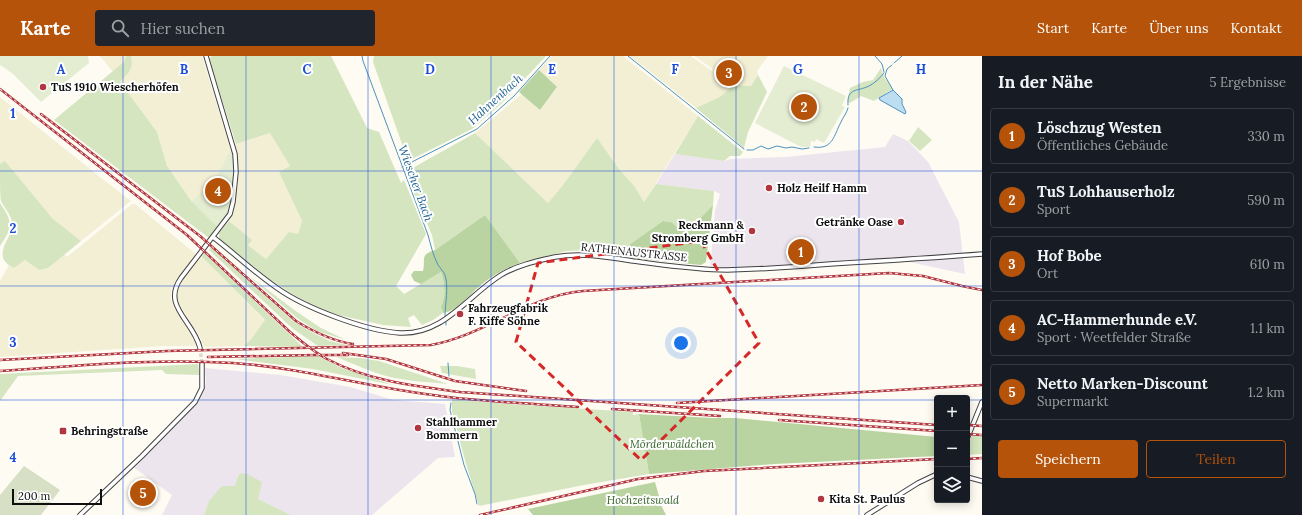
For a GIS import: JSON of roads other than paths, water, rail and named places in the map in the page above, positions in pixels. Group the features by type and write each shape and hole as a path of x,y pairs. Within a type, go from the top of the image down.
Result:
{"street":[{"path":"200,348 195,333 176,306 174,293 178,283 226,221 232,209 236,161 231,139 206,56"},
{"name":"RATHENAUSTRASSE","path":"213,237 265,280 292,298 346,320 374,328 400,332 419,331 441,322 459,310 486,285 511,270 520,266 561,256 594,256 682,267 728,270 982,254"},
{"path":"80,515 142,456 194,402 202,388 202,364"},
{"path":"970,432 982,402"},
{"path":"867,515 918,483 934,475"},
{"path":"970,477 982,481"}],"water":[{"path":"893,90 902,99 902,104 906,112 905,114 879,98"}],"waterway":[{"name":"Wiescher Bach","path":"362,56 428,235 435,258 445,275 447,290 445,316"},
{"name":"Hahnenbach","path":"402,167 477,129 514,96 550,56"},
{"name":"Hahnenbach","path":"628,56 744,149"},
{"path":"875,56 882,64 884,72"},
{"path":"894,63 902,56"},
{"path":"892,65 887,69 885,76 893,90"},
{"name":"Hahnenbach","path":"848,105 848,99 851,93 871,85 884,73"},
{"name":"Hahnenbach","path":"814,147 829,144 848,108"},
{"name":"Hahnenbach","path":"747,150 753,150 761,146 768,149 777,146 786,148 809,148"},
{"name":"Wiescher Bach","path":"448,363 449,376"},
{"name":"Wiescher Bach","path":"451,403 450,410 464,465 475,494 477,504"}],"tunnel":[{"path":"200,348 202,364"}],"railway":[{"path":"0,89 187,235 290,332 327,359 359,373 392,382 460,392 934,425"},
{"path":"41,114 200,236 296,321 323,336 353,344"},
{"path":"0,360 167,351 431,345 470,333 543,300 563,294 583,291 889,273 923,276 982,290"},
{"path":"343,353 386,359 455,381 526,391"},
{"path":"208,357 348,355"},
{"path":"0,371 145,362 175,361 233,363 278,368 453,398 578,407"},
{"path":"677,403 982,385"},
{"path":"612,409 720,416"},
{"path":"779,420 934,431"},
{"path":"970,425 982,426"},
{"path":"970,434 982,435"},
{"path":"970,459 982,458"},
{"path":"480,515 638,479 704,471 934,459"}],"place":[{"name":"Hof Bobe","path":"729,73"},
{"name":"TuS 1910 Wiescherhöfen","path":"43,87"},
{"name":"TuS Lohhauserholz","path":"804,107"},
{"name":"Holz Heilf Hamm","path":"769,188"},
{"name":"AC-Hammerhunde e.V.","path":"218,191"},
{"name":"Getränke Oase","path":"901,222"},
{"name":"Reckmann & Stromberg GmbH","path":"752,231"},
{"name":"Löschzug Westen","path":"801,252"},
{"name":"Fahrzeugfabrik F. Kiffe Söhne","path":"460,314"},
{"name":"Stahlhammer Bommern","path":"418,428"},
{"name":"Behringstraße","path":"63,431"},
{"name":"Netto Marken-Discount","path":"143,493"},
{"name":"Kita St. Paulus","path":"821,499"}],"park label":[{"name":"Mörderwäldchen","path":"672,444"},
{"name":"Hochzeitswald","path":"643,500"}]}
